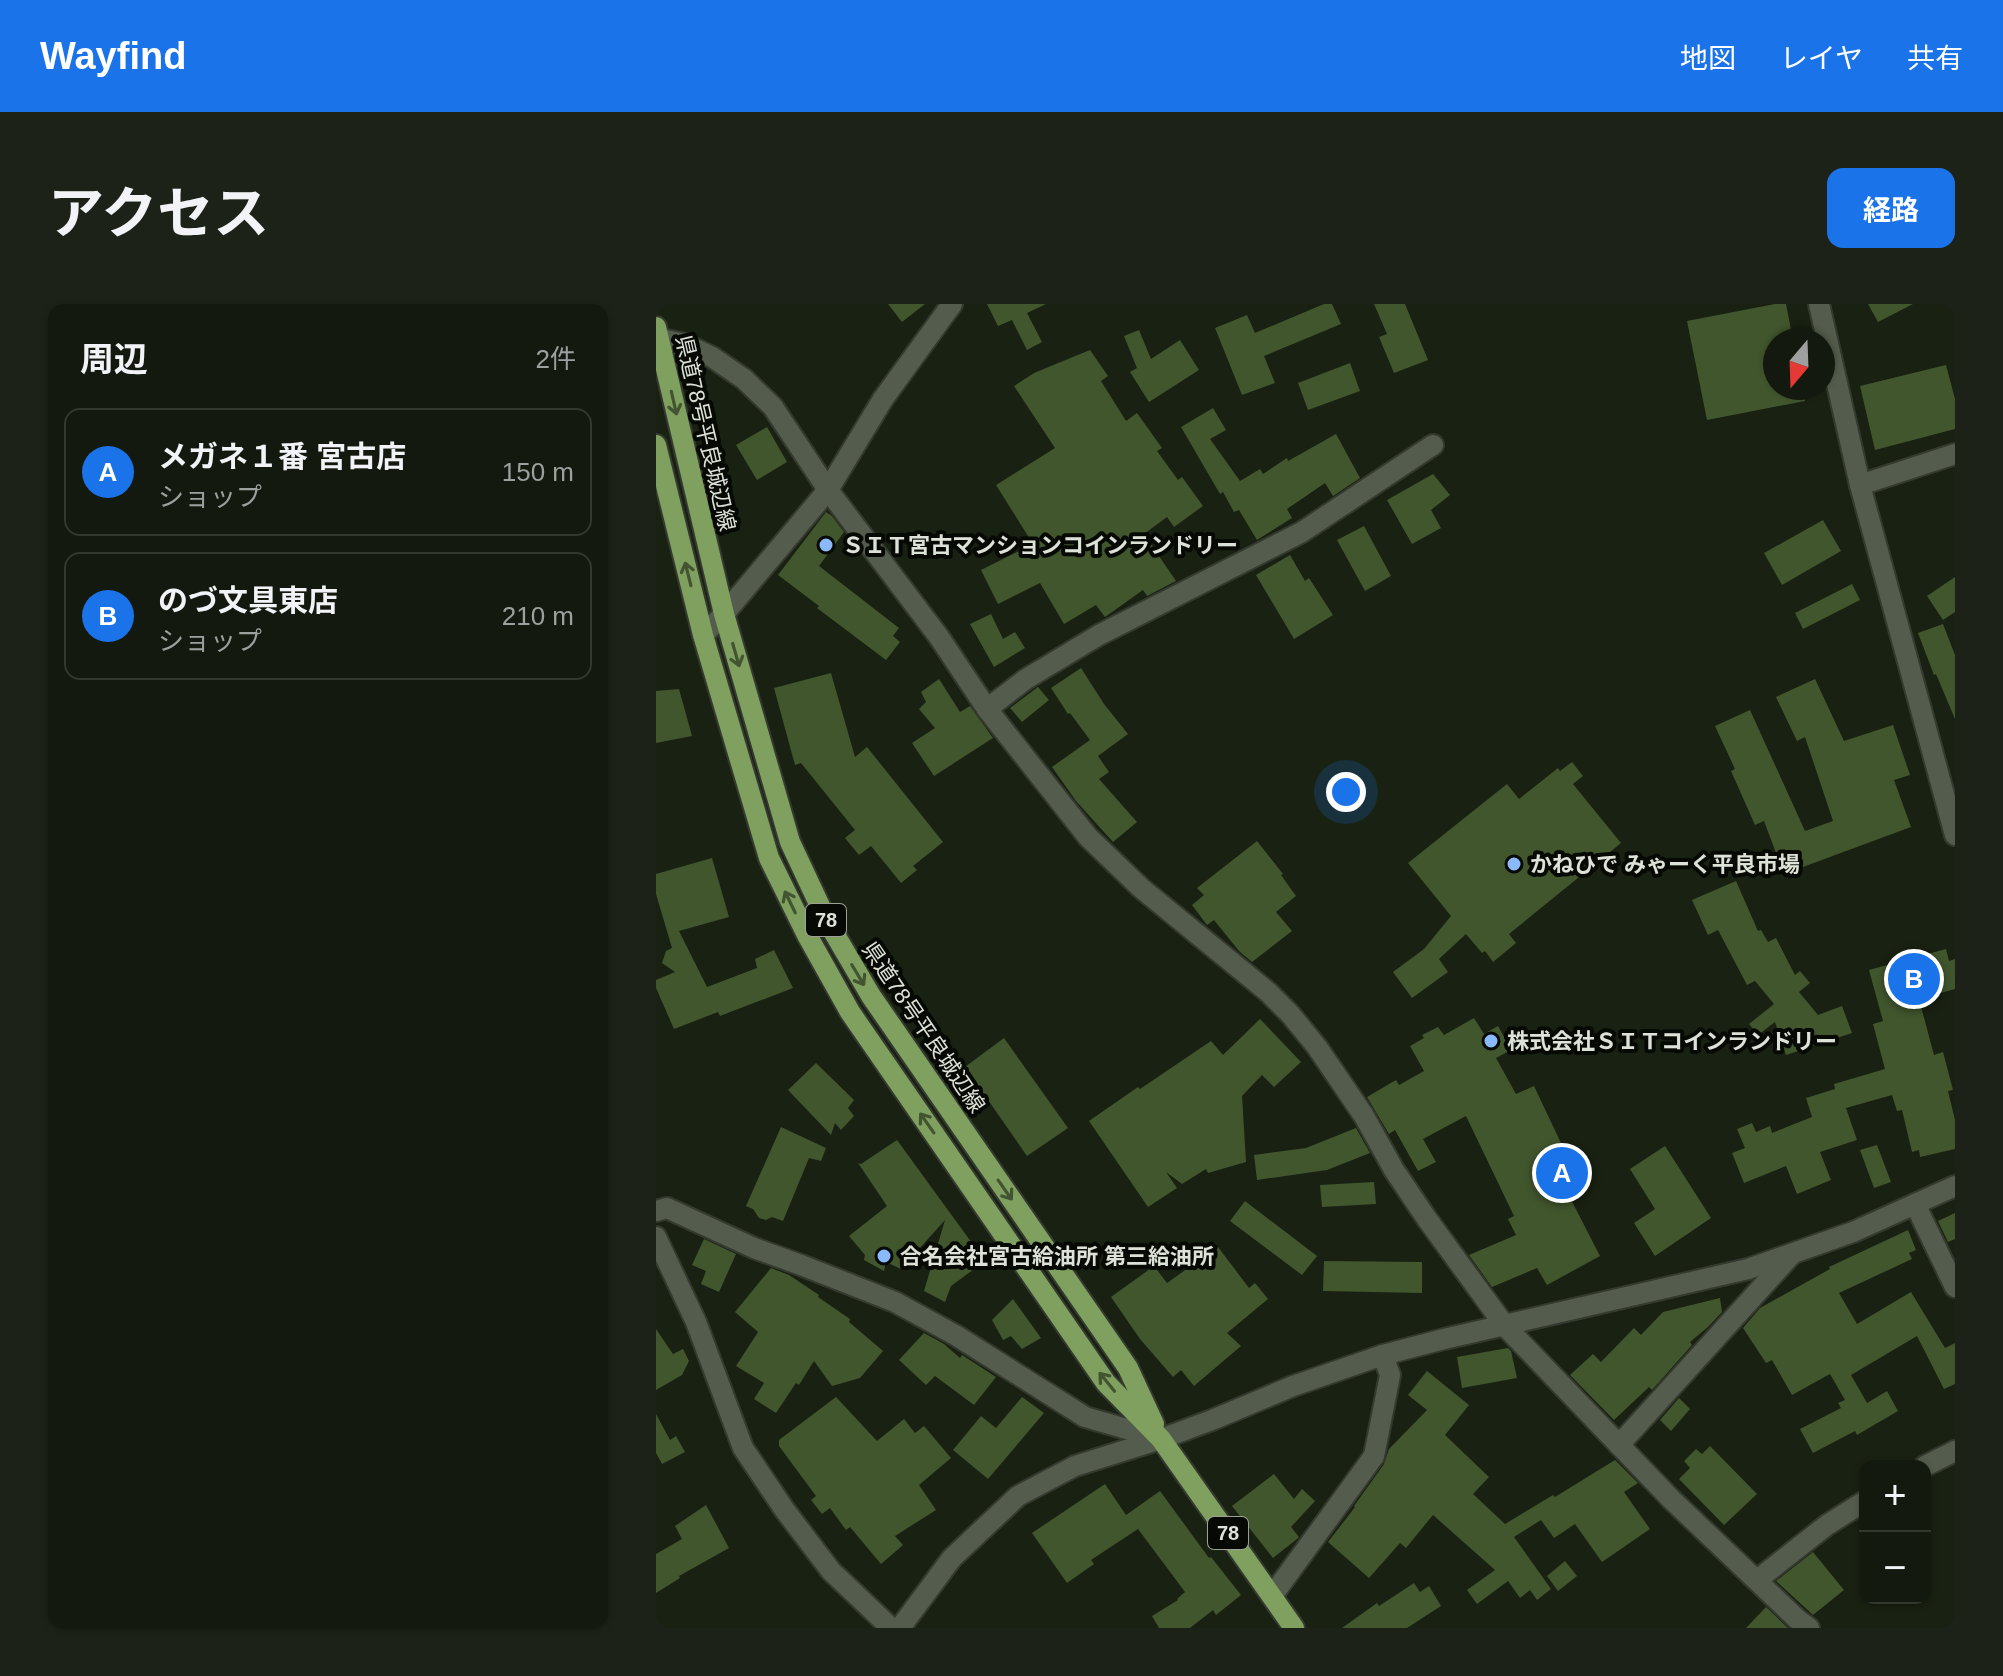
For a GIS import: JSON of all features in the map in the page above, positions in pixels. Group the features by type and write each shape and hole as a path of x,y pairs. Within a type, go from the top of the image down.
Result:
{"main road":[{"name":"県道78号平良城辺線","path":"657,334 724,614 790,842 827,921 871,996 1128,1368 1161,1439"},
{"name":"県道78号平良城辺線","path":"656,445 703,635 769,858 807,935 850,1012 1106,1383 1161,1439 1294,1628"}],"street":[{"path":"703,635 828,490 883,399 952,304"},
{"path":"1819,304 1860,485 1955,835"},
{"path":"657,334 712,357 744,379 773,407 828,490 939,637 987,709 1088,837 1141,888 1268,992 1290,1014 1317,1047 1364,1116 1394,1170 1427,1219 1505,1326 1671,1499 1809,1628"},
{"path":"987,709 1026,679 1099,635 1302,532 1433,445"},
{"path":"1860,485 1955,454"},
{"path":"900,1628 952,1558 1018,1496 1075,1466 1161,1439 1293,1386 1383,1355 1748,1269 1853,1232 1955,1186"},
{"path":"1915,1204 1955,1287"},
{"path":"656,1211 667,1208 754,1248 895,1302 957,1336 1085,1417 1161,1439"},
{"path":"656,1237 696,1322 743,1448 831,1571 891,1628"},
{"path":"1619,1445 1793,1253"},
{"path":"1272,1596 1374,1456 1390,1375 1383,1355"},
{"path":"1931,1463 1955,1451"},
{"path":"1757,1580 1827,1525 1859,1505"}],"building":[{"path":"888,304 925,304 902,322"},
{"path":"987,304 1046,304 1027,313 1042,342 1027,350 1012,320 998,326"},
{"path":"1324,304 1332,304 1341,324 1264,356 1275,383 1242,395 1215,328 1247,315 1255,333"},
{"path":"1374,304 1405,304 1428,360 1394,373 1379,337 1387,334"},
{"path":"1786,304 1791,328 1763,328 1763,400 1805,401 1707,420 1687,321"},
{"path":"1868,304 1913,304 1878,322"},
{"path":"1139,330 1151,359 1180,340 1199,370 1149,402 1130,372 1137,368 1124,336"},
{"path":"1090,350 1108,376 1101,381 1126,421 1137,413 1162,448 1157,451 1178,480 1182,477 1203,506 1174,527 1167,517 1144,534 1176,581 1147,596 1143,590 1105,617 1096,605 1064,624 1040,583 998,604 981,570 1033,544 996,485 1055,448 1014,386 1034,373"},
{"path":"1350,363 1360,391 1308,410 1298,383"},
{"path":"1946,365 1955,399 1955,429 1875,450 1860,386"},
{"path":"1213,408 1226,430 1210,439 1240,481 1260,469 1263,474 1287,458 1288,461 1336,434 1360,478 1333,496 1325,483 1287,509 1292,518 1257,540 1239,510 1234,512 1223,492 1220,494 1181,427"},
{"path":"767,427 787,462 757,480 736,445"},
{"path":"1433,474 1450,495 1431,510 1441,528 1412,544 1387,500"},
{"path":"826,512 844,532 819,566 899,628 893,636 900,642 886,660 778,575"},
{"path":"1823,520 1841,551 1782,585 1764,553"},
{"path":"1364,526 1391,576 1365,591 1337,540"},
{"path":"1290,555 1305,581 1309,578 1333,615 1294,639 1256,575"},
{"path":"1955,577 1955,612 1943,620 1927,596"},
{"path":"1852,584 1860,600 1803,629 1795,613"},
{"path":"991,614 1003,639 1015,632 1025,648 994,667 970,624"},
{"path":"1943,624 1955,655 1955,719 1918,633"},
{"path":"1081,668 1128,734 1098,756 1109,772 1099,779 1137,822 1113,842 1076,801 1052,767 1090,740 1051,688"},
{"path":"831,673 855,757 867,747 943,842 913,866 917,870 901,883 871,846 859,855 845,838 855,830 801,763 795,765 774,688"},
{"path":"939,679 960,712 970,706 993,738 934,776 912,743 935,728 919,709 926,702 921,692"},
{"path":"1815,679 1844,741 1893,725 1910,775 1894,780 1911,827 1784,874 1764,821 1755,825 1731,771 1735,769 1715,726 1750,710 1805,831 1833,821 1805,737 1797,741 1776,697"},
{"path":"1038,687 1049,700 1022,722 1010,708"},
{"path":"679,689 692,736 656,743 656,691"},
{"path":"1572,762 1583,776 1573,784 1621,843 1509,934 1516,943 1493,962 1466,934 1439,959 1448,972 1412,998 1393,972 1424,949 1451,916 1408,863 1507,784 1519,799 1558,768 1560,771"},
{"path":"1257,841 1296,896 1276,912 1292,931 1252,962 1214,920 1207,925 1192,905 1204,895 1197,888"},
{"path":"712,858 729,917 679,931 707,987 757,968 755,959 774,950 793,988 720,1016 718,1012 674,1029 656,988 656,980 675,972 662,963 666,951 672,948 656,894 656,874"},
{"path":"1736,881 1758,931 1761,930 1768,942 1776,938 1795,975 1800,971 1810,983 1799,992 1818,1015 1842,1006 1852,1033 1786,1055 1775,1022 1758,1035 1749,1024 1774,1004 1755,981 1747,985 1718,930 1708,935 1692,900"},
{"path":"1946,949 1949,961 1955,959 1955,989 1919,999 1934,1055 1943,1052 1953,1090 1948,1091 1955,1120 1955,1149 1920,1157 1919,1150 1912,1152 1902,1110 1897,1111 1892,1095 1846,1108 1857,1140 1820,1152 1831,1180 1797,1194 1786,1166 1744,1183 1732,1153 1745,1148 1737,1129 1752,1123 1756,1132 1770,1126 1772,1133 1812,1117 1806,1098 1835,1089 1834,1084 1885,1069 1873,1024 1883,1021 1869,970"},
{"path":"1474,1018 1484,1034 1498,1026 1511,1050 1496,1058 1516,1094 1534,1086 1578,1179 1564,1186 1600,1256 1547,1285 1537,1268 1492,1287 1469,1255 1516,1235 1508,1219 1514,1216 1466,1116 1423,1139 1436,1162 1418,1171 1395,1130 1389,1134 1367,1097 1396,1080 1399,1085 1424,1071 1410,1046 1424,1038 1422,1035 1438,1027 1444,1035"},
{"path":"1260,1019 1301,1062 1274,1087 1262,1075 1242,1096 1246,1162 1208,1173 1206,1169 1182,1184 1166,1172 1177,1188 1148,1207 1089,1121 1211,1041 1223,1055"},
{"path":"1004,1038 1068,1128 1027,1156 965,1067"},
{"path":"816,1063 854,1100 848,1108 854,1116 841,1130 835,1123 831,1135 788,1090"},
{"path":"781,1127 826,1148 821,1161 809,1158 783,1221 772,1217 766,1220 746,1206"},
{"path":"1356,1128 1370,1153 1327,1170 1257,1180 1254,1155 1306,1148"},
{"path":"897,1140 985,1261 951,1286 945,1302 924,1291 945,1220 901,1269 886,1262 884,1271 864,1260 865,1255 849,1236 887,1206 858,1163"},
{"path":"1877,1145 1891,1182 1874,1188 1860,1150"},
{"path":"1665,1146 1711,1218 1655,1256 1634,1223 1655,1209 1630,1169"},
{"path":"1374,1182 1376,1204 1322,1207 1320,1185"},
{"path":"1245,1201 1317,1256 1302,1275 1230,1221"},
{"path":"1955,1213 1955,1239 1948,1242 1938,1221"},
{"path":"1908,1230 1916,1250 1909,1253 1912,1259 1839,1293 1857,1324 1911,1292 1945,1348 1955,1343 1955,1384 1944,1389 1917,1336 1851,1375 1867,1403 1887,1391 1898,1411 1857,1435 1855,1431 1813,1453 1800,1429 1841,1408 1838,1403 1845,1400 1830,1374 1792,1395 1772,1360 1766,1363 1743,1328 1760,1308 1829,1267"},
{"path":"704,1239 736,1254 719,1292 701,1284 706,1271 692,1265"},
{"path":"1218,1247 1249,1288 1255,1283 1268,1299 1227,1333 1241,1346 1194,1386 1181,1370 1173,1377 1140,1339 1111,1297 1154,1266 1167,1283"},
{"path":"1324,1261 1422,1262 1422,1293 1323,1291"},
{"path":"771,1268 789,1275 819,1295 883,1351 860,1378 832,1386 814,1361 776,1413 754,1399 764,1383 736,1366 758,1332 735,1312"},
{"path":"1720,1298 1722,1312 1690,1342 1692,1345 1652,1390 1649,1387 1614,1420 1570,1375 1593,1354 1601,1362 1634,1328 1641,1335 1663,1312"},
{"path":"1013,1299 1041,1338 1022,1349 1011,1336 1003,1340 992,1320"},
{"path":"656,1329 673,1354 683,1349 689,1361 682,1375 656,1390"},
{"path":"924,1333 960,1358 962,1355 996,1377 974,1405 935,1376 926,1385 899,1360"},
{"path":"1508,1348 1517,1378 1462,1388 1457,1357"},
{"path":"1427,1371 1469,1405 1445,1435 1489,1477 1473,1494 1505,1524 1615,1460 1638,1483 1624,1492 1650,1529 1602,1562 1575,1524 1554,1538 1541,1520 1514,1537 1551,1589 1537,1600 1530,1590 1520,1598 1508,1581 1477,1604 1467,1590 1495,1570 1433,1515 1406,1548 1400,1543 1369,1578 1328,1542 1384,1464 1389,1449 1427,1410 1408,1395"},
{"path":"836,1397 877,1441 904,1419 915,1433 924,1426 951,1458 919,1485 936,1510 895,1536 903,1545 881,1564 850,1527 846,1530 830,1508 822,1514 811,1500 816,1496 779,1446 779,1440"},
{"path":"1022,1397 1044,1413 988,1479 953,1450 981,1416 996,1428"},
{"path":"1679,1398 1690,1409 1671,1431 1660,1420"},
{"path":"656,1414 670,1440 676,1436 685,1452 662,1464 656,1453"},
{"path":"1710,1446 1757,1494 1724,1525 1679,1479 1690,1468 1684,1461 1696,1449 1702,1454"},
{"path":"1274,1474 1294,1499 1302,1489 1315,1501 1291,1527 1299,1537 1273,1558 1232,1506"},
{"path":"1105,1484 1126,1515 1160,1491 1209,1558 1241,1595 1216,1615 1213,1610 1190,1628 1159,1628 1152,1616 1185,1592 1138,1529 1091,1560 1094,1564 1067,1583 1032,1533"},
{"path":"706,1505 729,1548 679,1576 656,1593 656,1554 682,1539 675,1526"},
{"path":"1813,1552 1844,1590 1813,1615 1776,1581"},
{"path":"1565,1561 1577,1576 1558,1591 1547,1576"},
{"path":"1414,1583 1420,1592 1429,1586 1441,1606 1407,1628 1342,1628 1377,1603 1379,1606"},
{"path":"1766,1607 1788,1628 1746,1628"}],"place":[{"name":"ＳＩＴ宮古マンションコインランドリー","path":"826,545"},
{"name":"かねひで みゃーく平良市場","path":"1514,864"},
{"name":"のづ文具東店","path":"1914,979"},
{"name":"株式会社ＳＩＴコインランドリー","path":"1491,1041"},
{"name":"メガネ１番 宮古店","path":"1562,1173"},
{"name":"合名会社宮古給油所 第三給油所","path":"884,1256"}]}
